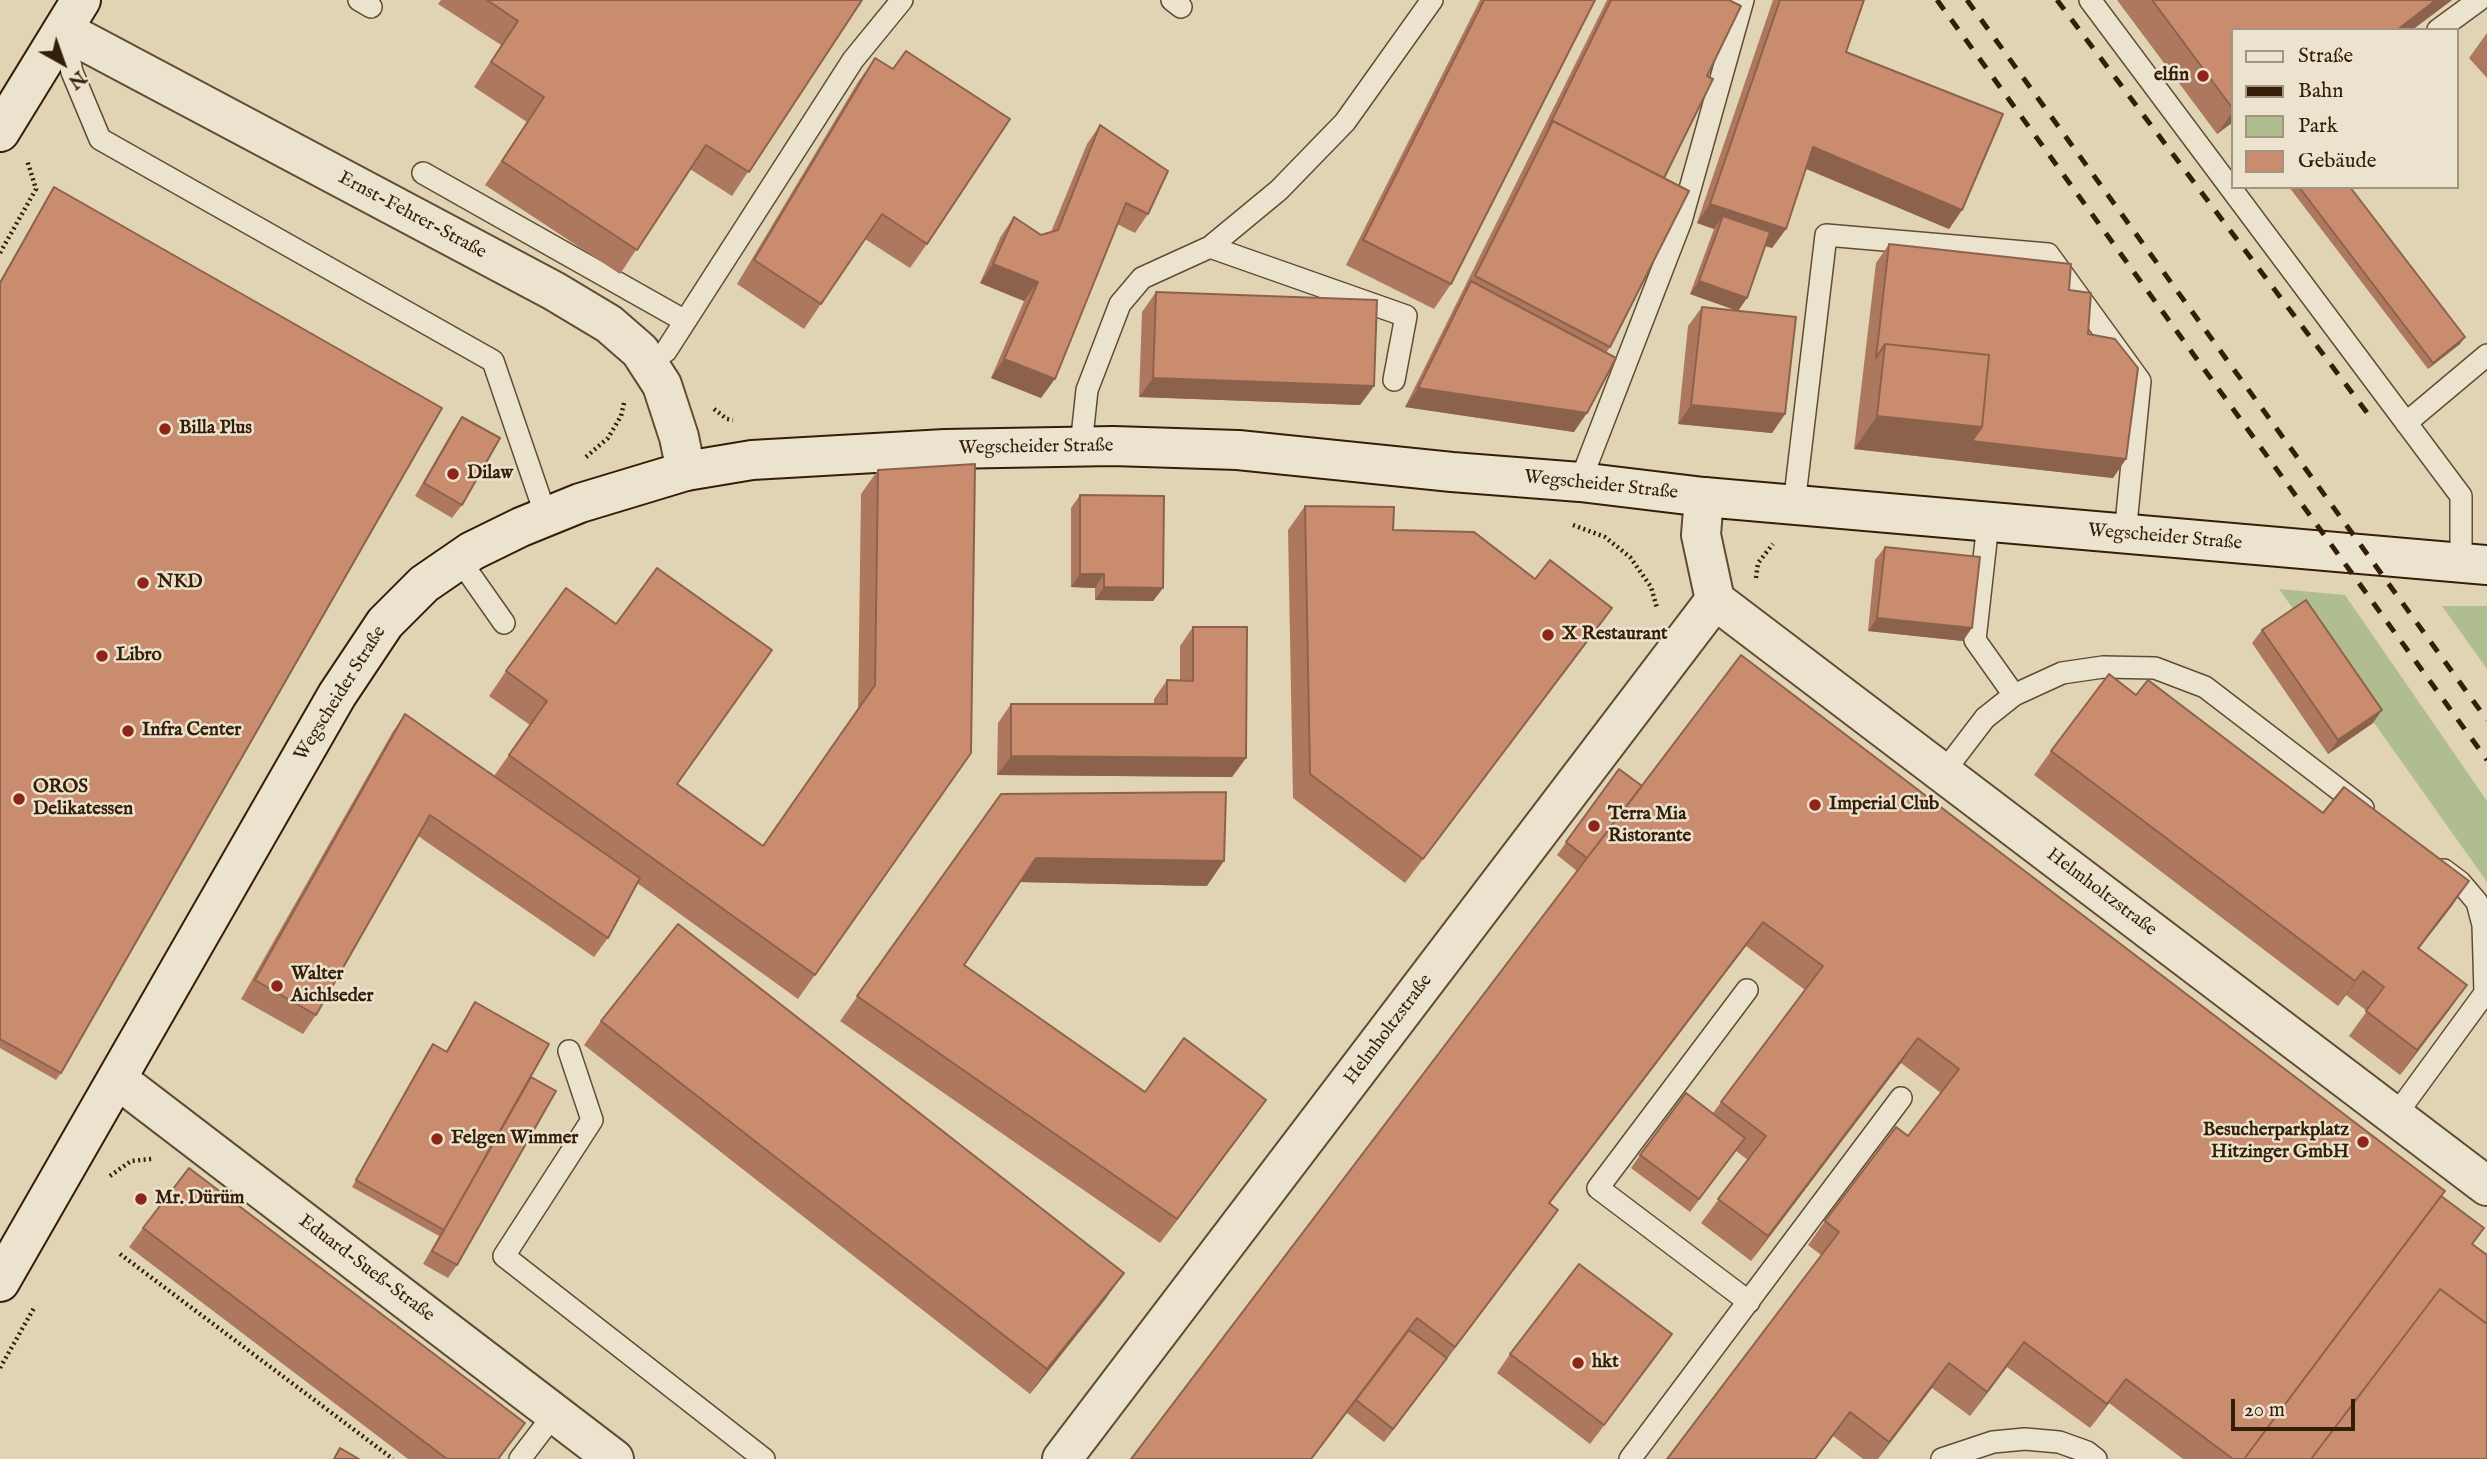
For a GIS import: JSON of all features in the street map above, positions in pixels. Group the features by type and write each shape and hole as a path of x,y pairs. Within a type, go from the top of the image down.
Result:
{"street":[{"path":"0,132 72,15"},
{"name":"Ernst-Fehrer-Straße","path":"72,15 609,324 640,351 662,386 679,437 686,471"},
{"name":"Wegscheider Straße","path":"0,1282 337,695 385,623 424,584 484,545 580,503 686,471 752,460 945,449 1081,446 1238,450 1580,482 1704,497 2474,564"},
{"path":"1704,497 1701,535 1715,600"},
{"name":"Helmholtzstraße","path":"1062,1459 1715,600 2487,1186"},
{"name":"Eduard-Sueß-Straße","path":"117,1079 614,1459"}],"lane":[{"path":"649,364 666,351 853,60 902,0"},
{"path":"1081,446 1087,390 1120,304 1142,278 1210,247 1279,190 1345,122 1432,0"},
{"path":"1580,482 1681,221 1743,0"},
{"path":"2090,0 2231,183"},
{"path":"2441,28 2479,0"},
{"path":"72,15 72,72 100,139 493,361 547,516"},
{"path":"423,173 685,321"},
{"path":"2235,189 2461,496 2474,564"},
{"path":"1794,505 1826,235 2048,254 2140,381 2125,535"},
{"path":"1210,247 1406,316 1394,380"},
{"path":"2406,423 2487,355"},
{"path":"1988,523 1975,640 2014,695"},
{"path":"459,559 504,623"},
{"path":"1943,773 1985,718 2014,695 2062,673 2103,667 2155,668 2205,687 2382,822"},
{"path":"2395,1116 2486,995 2483,925 2477,902 2460,882 2426,856"},
{"path":"1747,990 1598,1188 1749,1302"},
{"path":"569,1051 592,1120 504,1256 764,1459"},
{"path":"1630,1459 1901,1098"},
{"path":"520,1459 555,1413"},
{"path":"1942,1459 1993,1442 2025,1439 2059,1442 2087,1452 2096,1459"}],"path":[{"path":"1562,521 1605,537 1630,557 1651,587 1658,612"},
{"path":"103,1185 109,1177 131,1161 161,1161"},
{"path":"120,1254 393,1459"},
{"path":"0,1368 40,1297"}],"green space":[{"path":"2279,589 2345,595 2487,801 2487,882"},
{"path":"2442,606 2487,606 2487,669"}],"building":[{"path":"487,0 862,0 749,172 706,145 637,250 502,161 544,97 491,62 518,21"},
{"path":"1484,0 1595,0 1451,284 1363,240"},
{"path":"1611,0 1729,0 1741,6 1707,76 1713,79 1664,178 1553,121 1549,126"},
{"path":"1780,0 1864,0 1846,52 2003,114 1962,210 1813,147 1786,229 1710,204"},
{"name":"elfin","path":"2152,0 2436,0 2400,28 2232,28 2232,108"},
{"path":"906,51 1010,119 927,244 882,214 821,304 754,260 875,58 893,69"},
{"path":"1553,121 1689,191 1610,347 1475,276"},
{"path":"1100,125 1168,171 1148,214 1126,203 1055,379 1004,359 1038,282 993,264 1014,217 1041,235 1058,230"},
{"name":"Infra Center","path":"54,187 442,408 61,1073 0,1039 0,283"},
{"path":"2301,189 2352,189 2465,337 2433,363"},
{"path":"1723,216 1770,232 1747,298 1699,281"},
{"path":"1889,244 2071,264 2069,290 2091,293 2088,334 2115,339 2138,368 2126,459 1972,441 1982,427 1989,355 1885,344 1876,358"},
{"path":"1471,281 1616,358 1587,413 1418,388"},
{"path":"1156,292 1377,300 1374,386 1153,378"},
{"path":"1702,307 1796,317 1785,414 1691,405"},
{"path":"1885,344 1989,355 1982,427 1877,416"},
{"name":"Dilaw","path":"462,417 500,438 462,505 424,483"},
{"path":"975,464 971,753 815,975 509,755 547,701 506,671 566,588 616,624 657,568 772,650 677,784 763,846 875,685 878,470"},
{"path":"1080,495 1164,496 1163,588 1104,587 1104,574 1080,574"},
{"path":"1305,506 1394,507 1393,530 1474,532 1535,579 1550,560 1612,608 1423,859 1310,774"},
{"path":"1885,547 1980,557 1972,628 1877,618"},
{"path":"2306,600 2382,710 2338,740 2262,630"},
{"path":"1193,627 1247,627 1246,758 1011,756 1011,704 1167,704 1167,680 1193,681"},
{"path":"1741,655 2445,1191 2244,1459 2233,1459 2126,1379 2107,1404 2024,1342 1987,1392 1949,1363 1889,1442 1850,1412 1815,1459 1667,1459 1839,1232 1825,1221 1896,1127 1908,1136 1959,1069 1918,1038 1768,1236 1718,1199 1766,1136 1721,1102 1823,966 1763,922 1549,1203 1558,1210 1455,1347 1417,1318 1311,1459 1131,1459"},
{"path":"2109,674 2136,695 2148,680 2323,813 2344,787 2469,881 2418,948 2467,985 2417,1050 2366,1011 2384,987 2363,971 2355,981 2051,751"},
{"path":"405,714 640,878 608,938 430,815 316,1015 255,980"},
{"path":"1619,769 1642,786 1587,858 1566,842"},
{"path":"1226,792 1224,861 1036,858 964,965 1145,1092 1184,1038 1266,1100 1177,1219 857,996 1001,794"},
{"path":"678,924 1124,1273 1047,1369 601,1021"},
{"name":"Felgen Wimmer","path":"475,1002 549,1044 444,1230 356,1180 433,1044 447,1052"},
{"path":"531,1077 556,1091 457,1265 432,1251"},
{"path":"1686,1093 1745,1138 1699,1199 1640,1155"},
{"path":"189,1168 525,1423 498,1459 447,1459 143,1228"},
{"path":"2441,1196 2484,1228 2472,1244 2487,1255 2487,1324 2440,1289 2311,1459 2244,1459"},
{"name":"hkt","path":"1579,1264 1672,1334 1604,1425 1510,1354"},
{"path":"2440,1289 2487,1324 2487,1459 2311,1459"},
{"path":"1409,1330 1447,1358 1393,1429 1356,1400"},
{"path":"340,1448 359,1459 334,1459"}],"railway":[{"path":"1937,0 2487,760"},
{"path":"1967,0 2487,720"},
{"path":"2057,0 2368,414"}],"place":[{"name":"elfin","path":"2203,76"},
{"name":"Billa Plus","path":"165,429"},
{"name":"Dilaw","path":"453,474"},
{"name":"NKD","path":"143,583"},
{"name":"X Restaurant","path":"1548,635"},
{"name":"Libro","path":"102,656"},
{"name":"Infra Center","path":"128,731"},
{"name":"OROS Delikatessen","path":"19,799"},
{"name":"Imperial Club","path":"1815,805"},
{"name":"Terra Mia Ristorante","path":"1594,826"},
{"name":"Walter Aichlseder","path":"277,986"},
{"name":"Felgen Wimmer","path":"437,1139"},
{"name":"Besucherparkplatz Hitzinger GmbH","path":"2363,1142"},
{"name":"Mr. Dürüm","path":"141,1199"},
{"name":"hkt","path":"1578,1363"}]}
